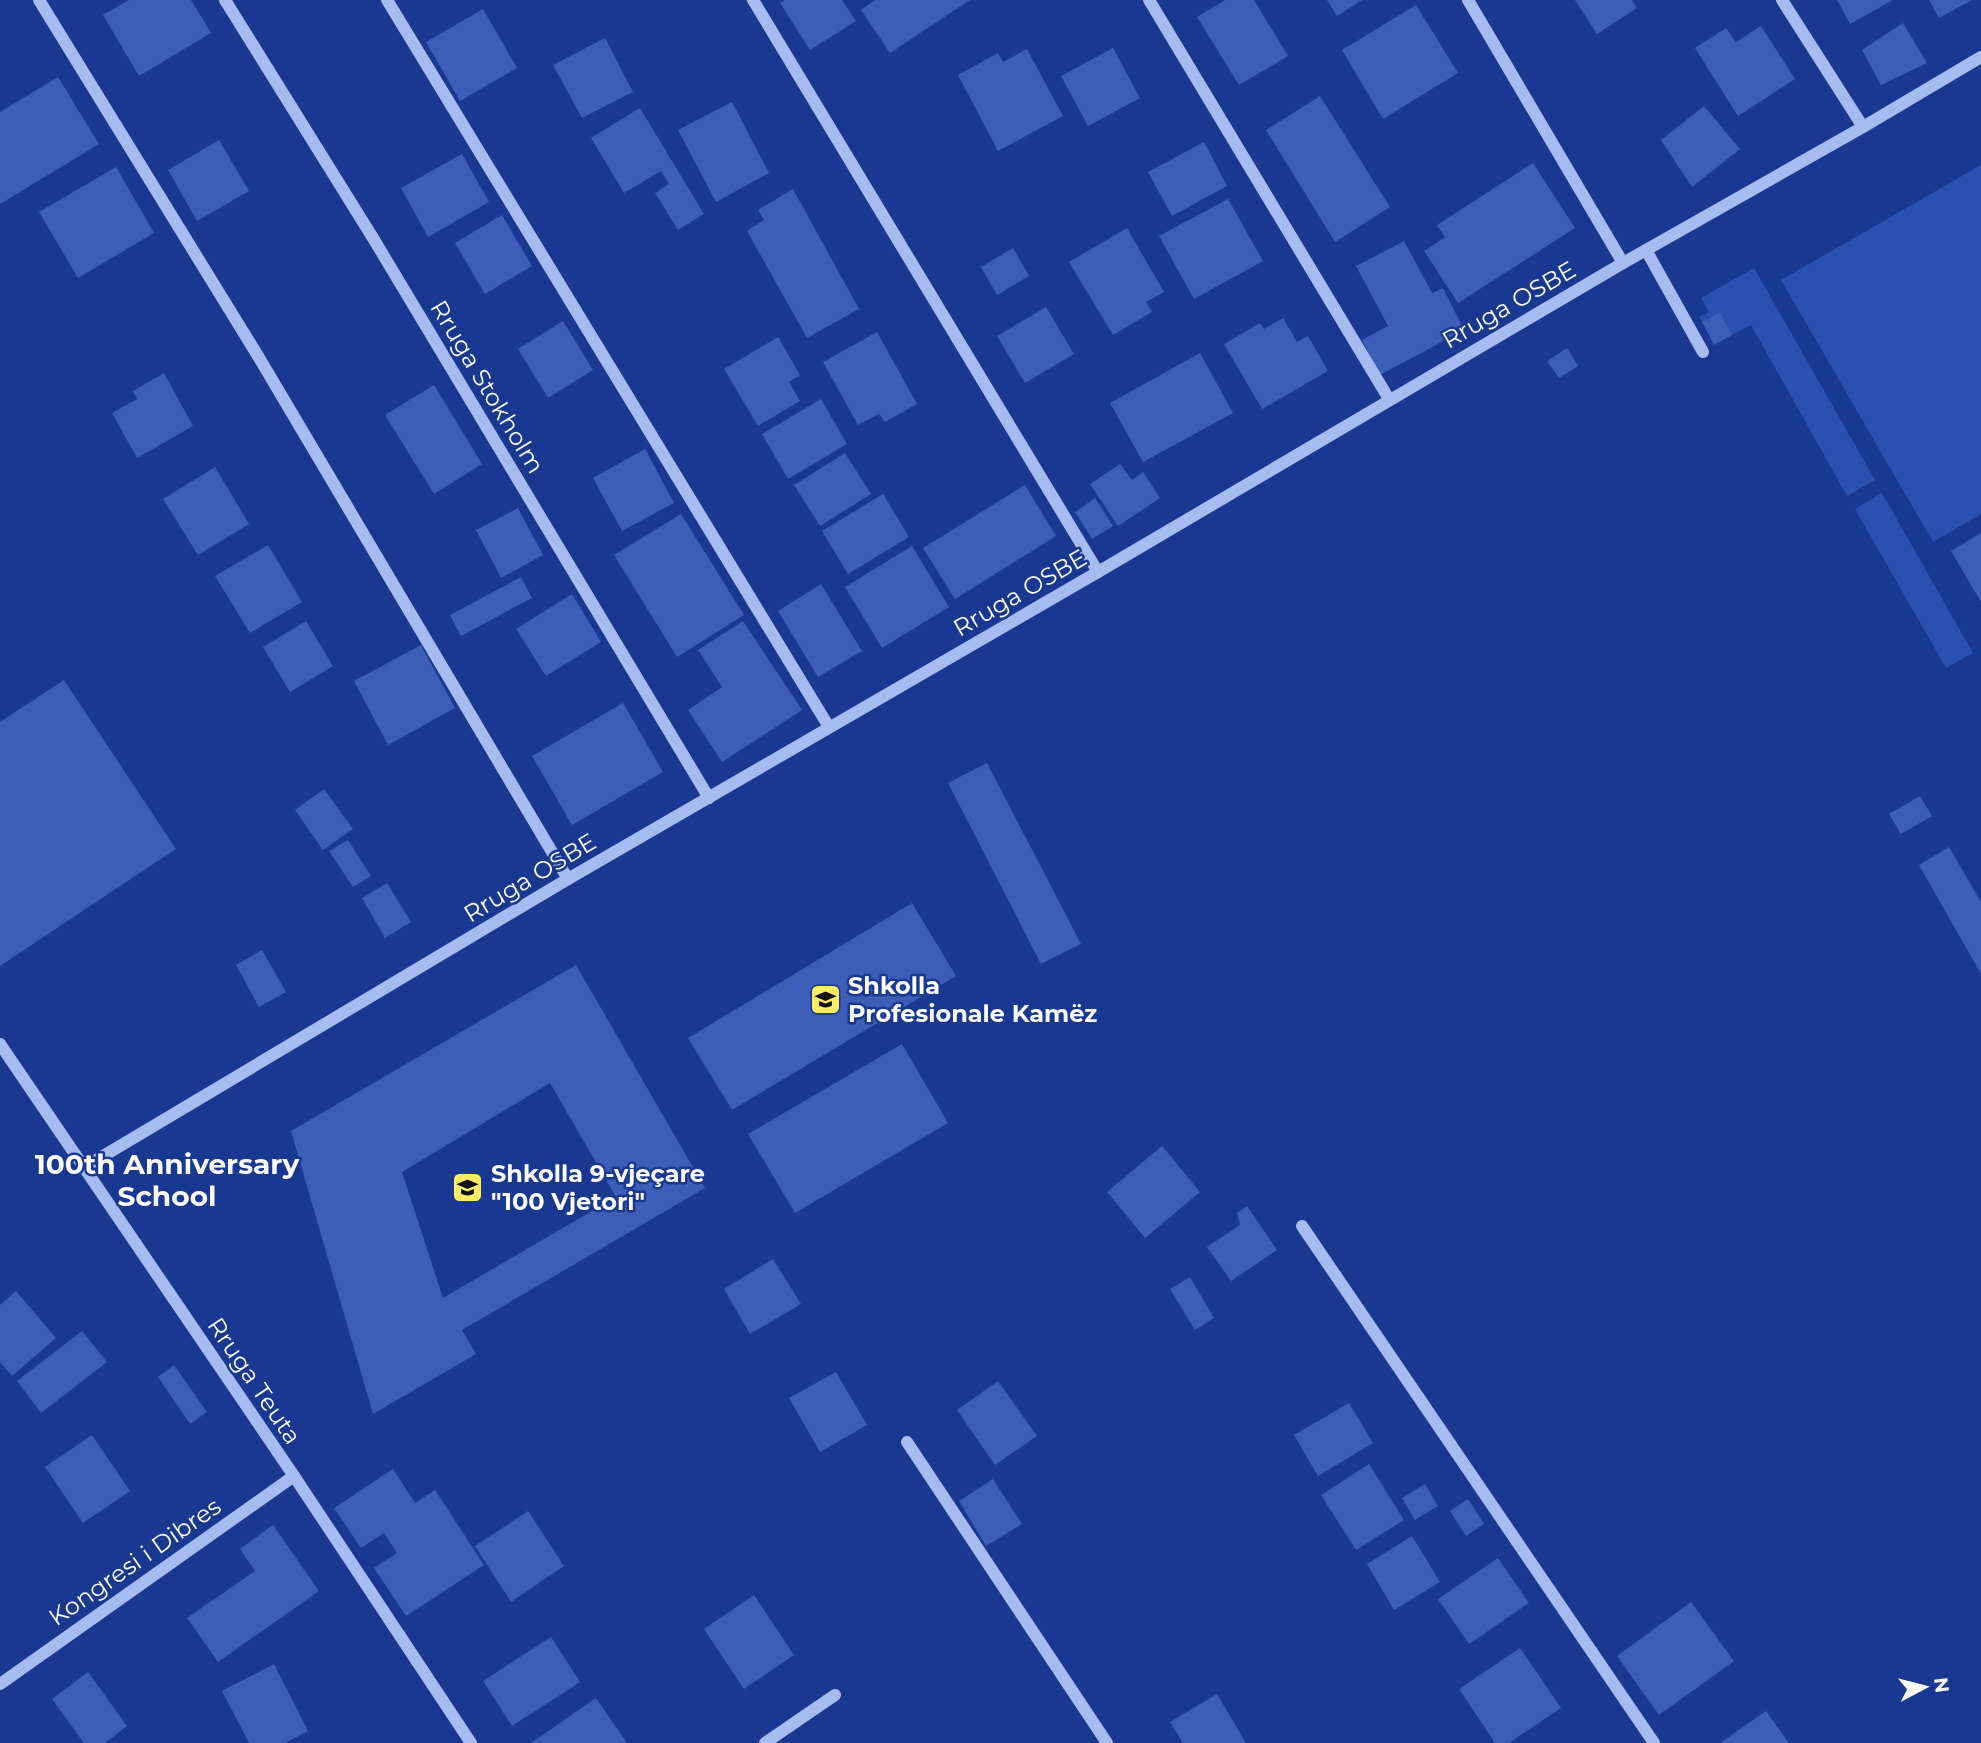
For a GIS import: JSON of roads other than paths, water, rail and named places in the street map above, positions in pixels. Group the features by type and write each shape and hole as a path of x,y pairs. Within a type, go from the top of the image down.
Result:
{"street":[{"path":"39,0 265,368 568,879"},
{"name":"Rruga Stokholm","path":"225,0 373,239 709,798"},
{"path":"387,0 829,727"},
{"path":"754,0 1098,572"},
{"path":"1149,0 1389,399"},
{"path":"1468,0 1623,263"},
{"path":"1782,0 1863,127"},
{"name":"Rruga OSBE","path":"83,1168 568,879 1981,57"},
{"path":"1646,250 1703,352"},
{"name":"Rruga Teuta","path":"0,1044 294,1476 471,1743"},
{"path":"1302,1226 1654,1743"},
{"path":"906,1442 1107,1743"},
{"name":"Kongresi i Dibres","path":"0,1684 294,1476"},
{"path":"765,1743 835,1695"}],"place":[{"name":"Shkolla Profesionale Kamëz","path":"825,1000"},
{"name":"Shkolla 9-vjeçare \"100 Vjetori\"","path":"468,1188"}],"district":[{"name":"100th Anniversary School","path":"167,1180"}]}
